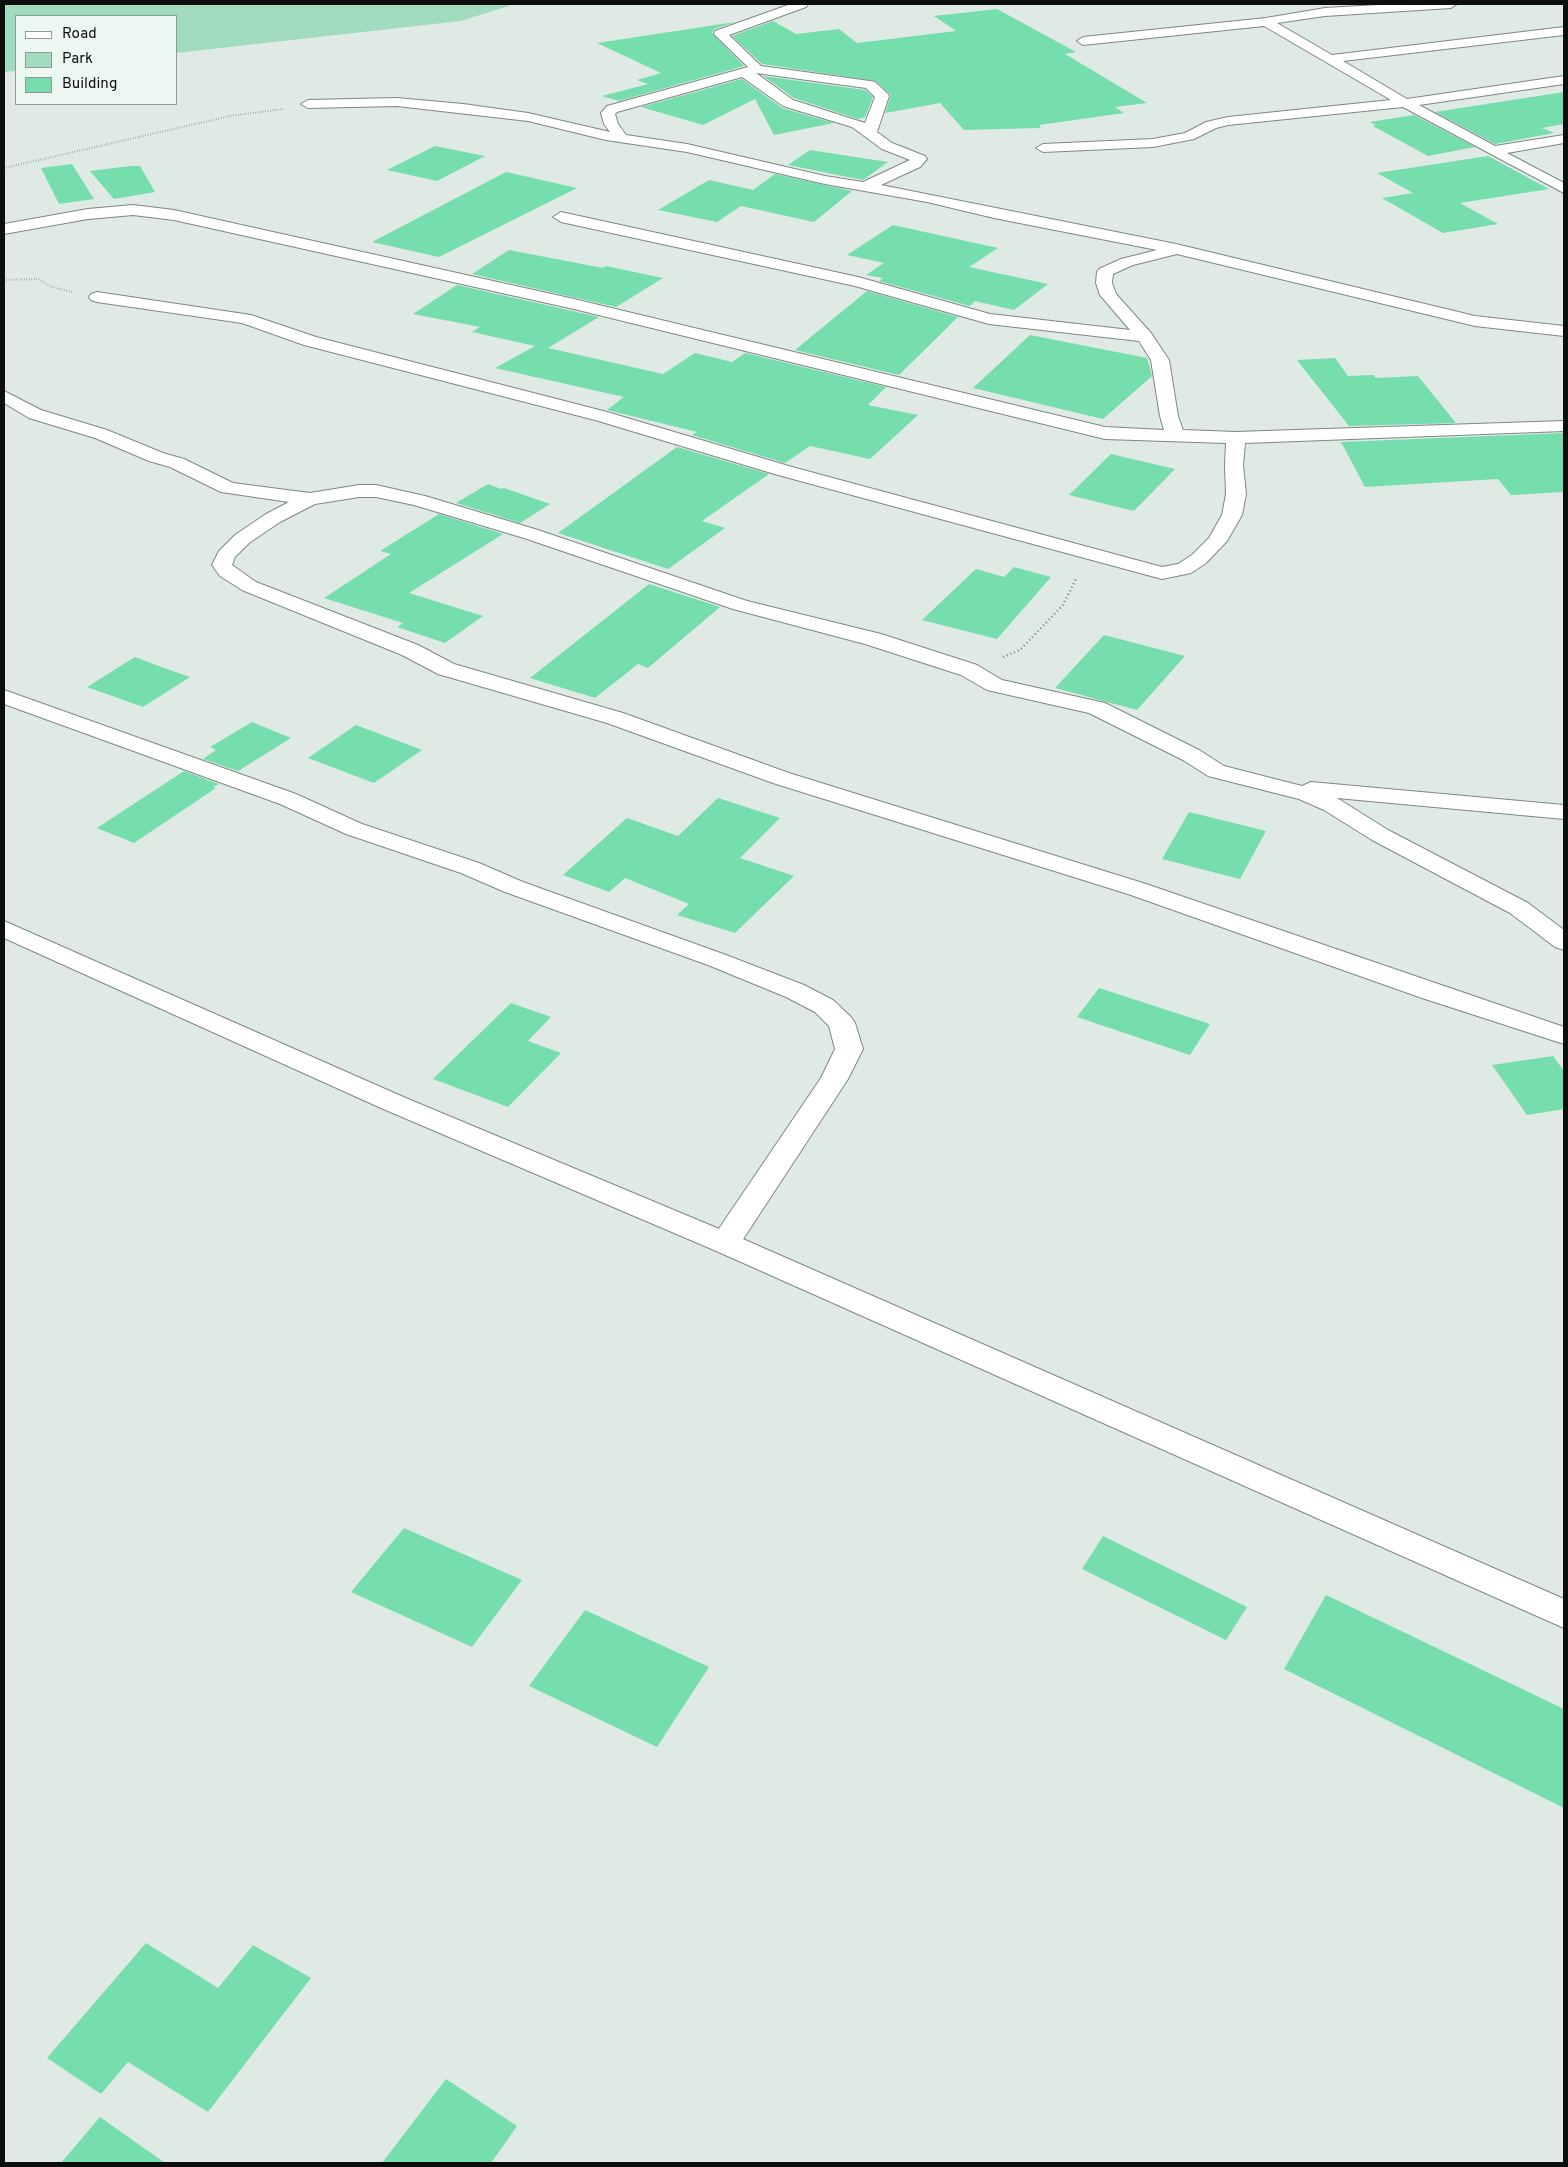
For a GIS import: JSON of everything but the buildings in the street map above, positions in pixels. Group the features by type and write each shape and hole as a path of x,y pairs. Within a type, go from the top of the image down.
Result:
{"street":[{"path":"802,4 720,34 751,70 788,102 803,110 857,124 886,146 920,159 908,168 866,186"},
{"path":"1083,41 1266,22 1292,16 1325,12 1451,4"},
{"path":"1266,22 1405,103 1496,150 1564,189"},
{"path":"1330,59 1564,31"},
{"path":"622,139 611,124 608,113 612,109 751,70 870,85 882,96 869,133"},
{"path":"1043,148 1153,143 1189,136 1228,120 1405,103 1564,80"},
{"path":"308,104 365,101 463,108 528,117 622,139 687,148 755,165 1176,249 1475,321 1564,331"},
{"path":"1496,150 1564,139"},
{"path":"4,229 88,214 133,210 174,215 583,306 1105,432 1176,437 1236,438 1564,426"},
{"path":"561,217 858,282 990,319 1031,326 1146,337"},
{"path":"1176,249 1128,262 1106,272 1104,283 1108,295 1146,337 1160,360 1169,416 1176,437"},
{"path":"96,298 193,310 245,319 310,341 601,416 794,473 1162,573 1184,569 1200,559 1217,541 1232,515 1236,494 1234,465 1236,438"},
{"path":"4,396 35,414 100,434 156,457 177,463 228,488 310,499 359,491 376,492 418,500 531,534 740,605 873,639 969,670 995,685 1062,698 1097,708 1191,755 1216,771 1307,794 1332,805 1380,835 1518,908 1564,942"},
{"path":"310,499 273,518 242,539 226,555 222,565 227,572 249,586 410,650 446,669 615,718 780,778 1137,888 1412,986 1564,1036"},
{"path":"4,697 288,799 354,829 470,868 514,887 717,960 795,991 824,1006 842,1023 848,1049 834,1079 725,1243"},
{"path":"1273,786 1564,812"},
{"path":"4,929 391,1102 725,1243 1564,1614"}],"path":[{"path":"4,168 230,116 308,104"},
{"path":"4,280 38,279 52,286 96,298"},
{"path":"969,670 1020,650 1062,605 1078,576"}],"green space":[{"path":"4,4 515,4 461,21 178,53 178,15 15,15 15,71 4,72"}]}
